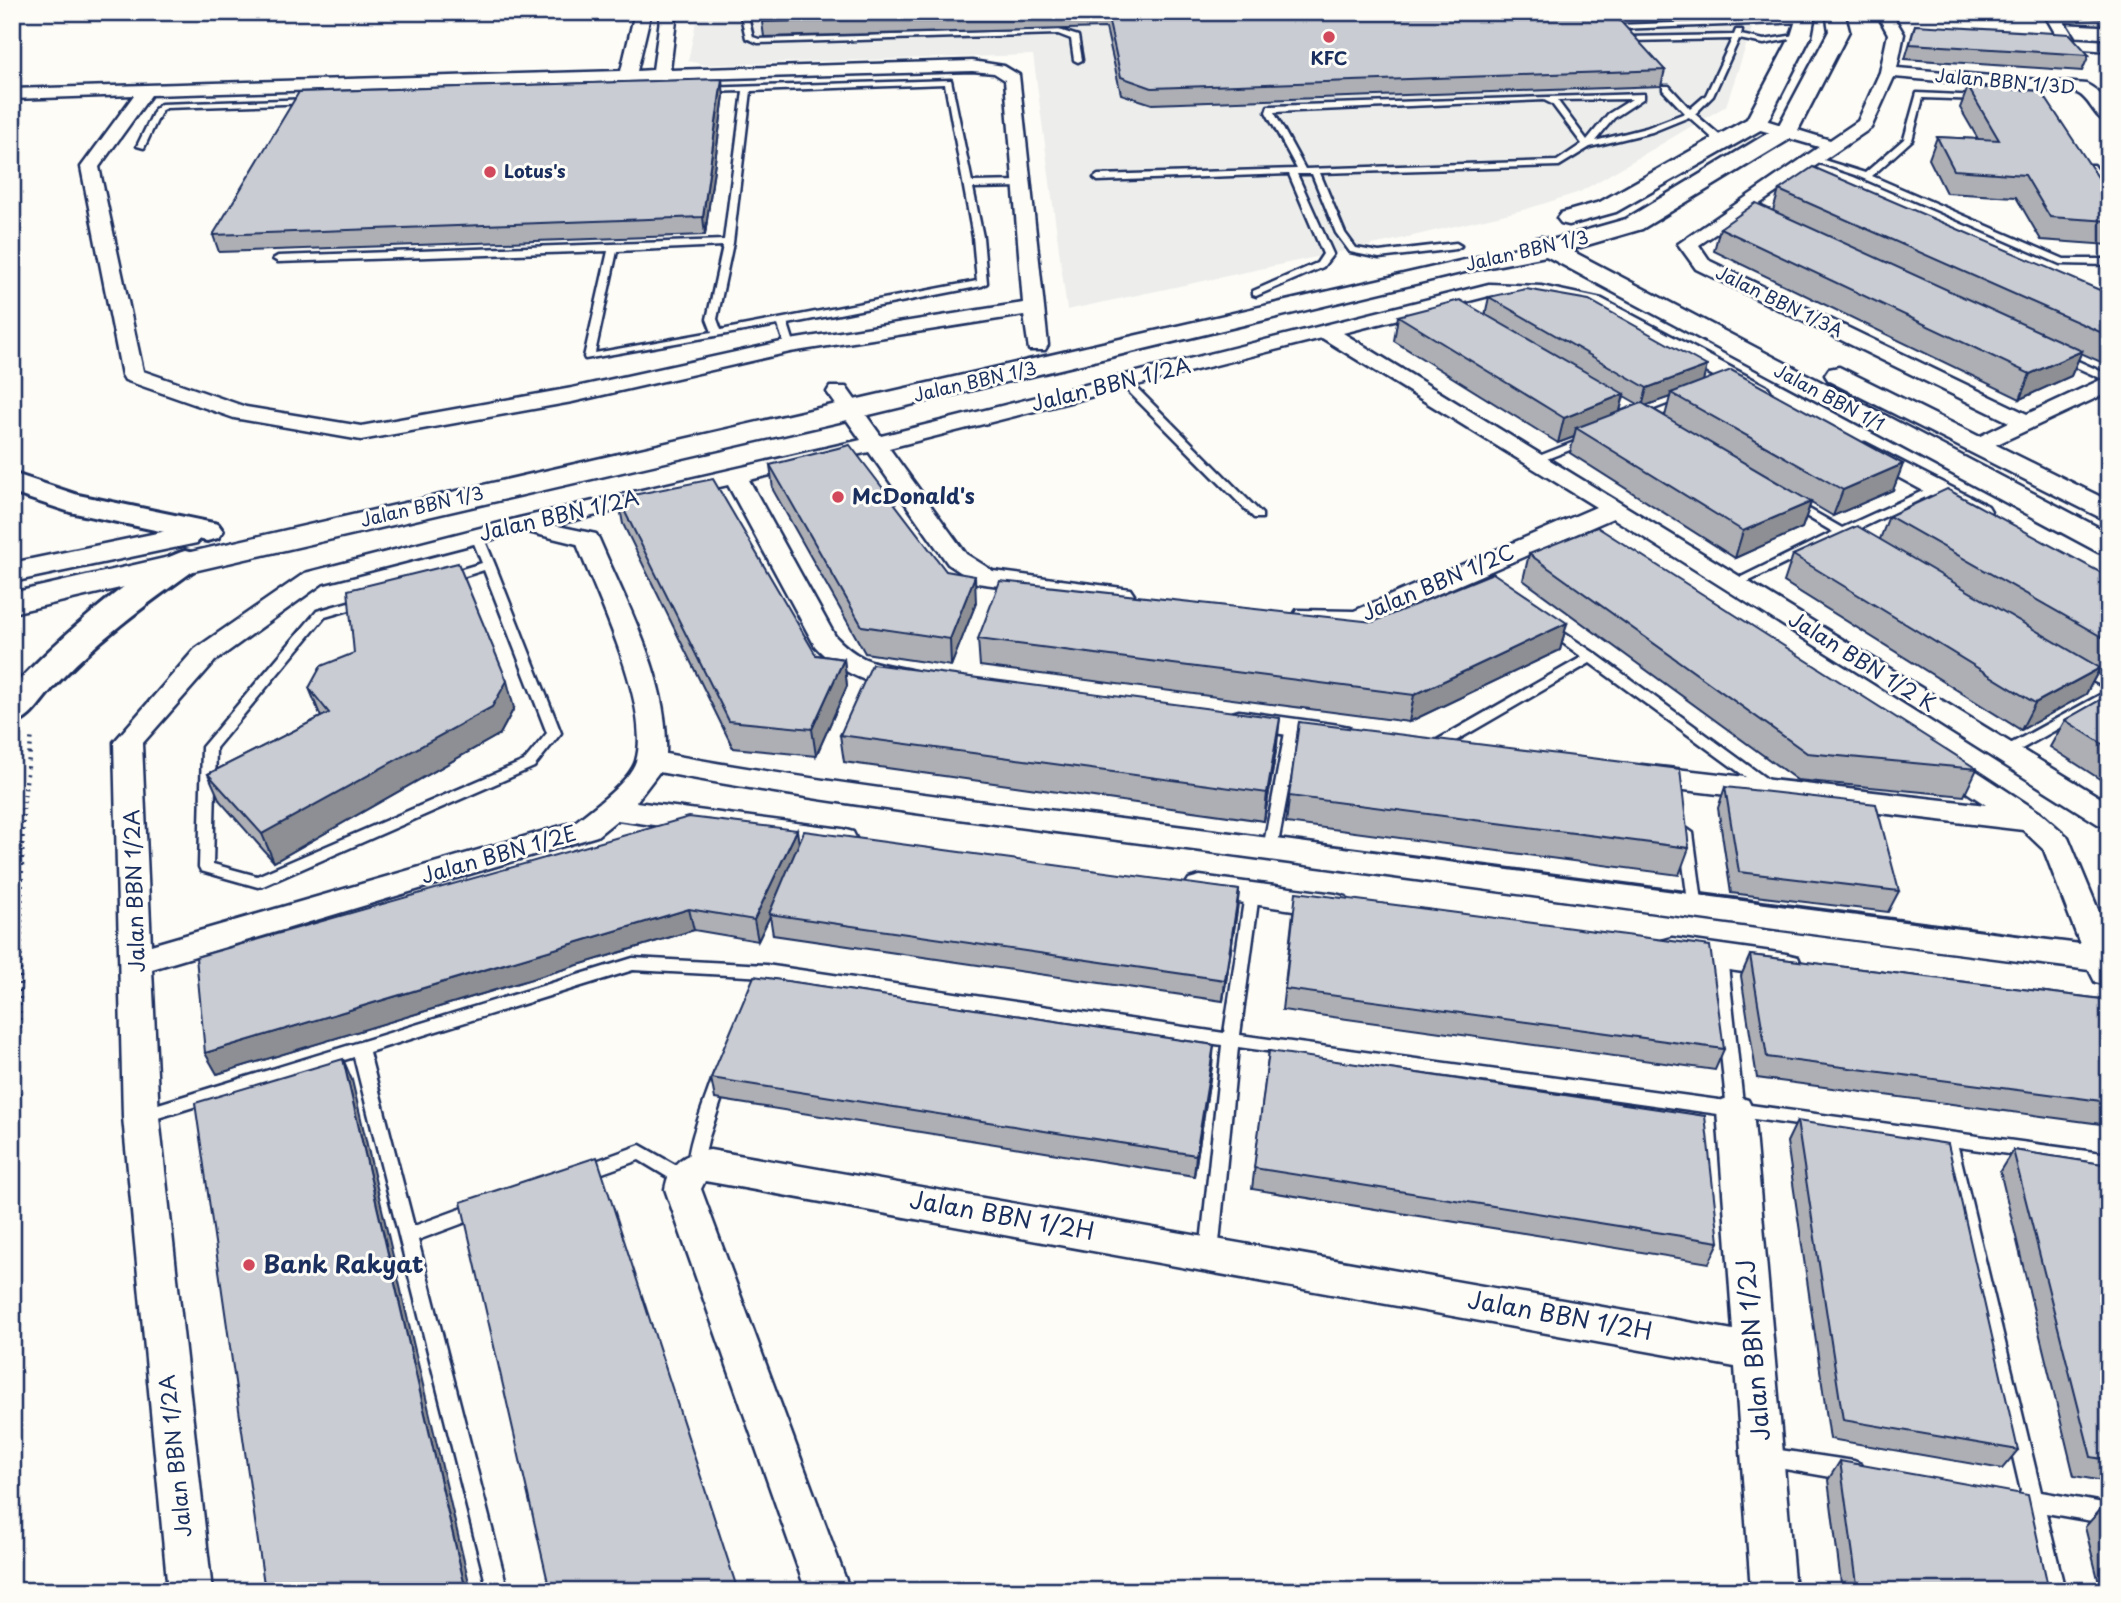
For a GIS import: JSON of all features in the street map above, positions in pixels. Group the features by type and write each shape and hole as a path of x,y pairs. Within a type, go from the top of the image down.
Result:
{"main road":[{"path":"12,482 70,503 207,531"},
{"path":"22,720 43,673 117,609 185,561"}],"street":[{"path":"628,75 643,12"},
{"path":"660,74 669,12"},
{"path":"1787,131 1839,31 1835,12"},
{"name":"Jalan BBN 1/3A","path":"1883,12 1902,34 1865,124 1796,172 1747,212 1688,244 1703,265 2027,422"},
{"path":"2052,16 2069,43"},
{"path":"1802,23 1783,53 1756,123 1787,131 1823,154"},
{"path":"2016,40 2109,46"},
{"path":"12,94 972,66 998,69 1013,78 1037,345 1045,351 1063,351 1131,340 1157,339"},
{"name":"Jalan BBN 1/3D","path":"1888,72 2080,88 2089,92 2109,118"},
{"path":"146,90 90,167 133,375 242,413 361,433 572,395 790,346 1032,308"},
{"name":"Jalan BBN 1/3","path":"12,603 845,401 1037,345 1256,293 1548,237 1608,207 1756,123"},
{"name":"Jalan BBN 1/3","path":"1548,237 1577,241 1634,224 1787,131"},
{"path":"1796,172 1821,183"},
{"path":"1617,250 1625,233 1634,224"},
{"name":"Jalan BBN 1/3","path":"12,573 207,531 1157,339 1462,255 1516,232"},
{"name":"Jalan BBN 1/1","path":"1516,232 1548,237 1625,289 1973,459 2109,513"},
{"name":"Jalan BBN 1/1","path":"1577,241 1973,459 2109,545"},
{"path":"1462,255 1566,270 1625,289"},
{"name":"Jalan BBN 1/2A","path":"190,1591 141,1116 138,961 128,742 205,655 314,578 519,525 876,444 1323,330 1447,305 1489,290 1541,292 1595,303 1734,383 1776,401"},
{"path":"1323,330 1615,508"},
{"path":"1936,488 2027,422 2109,381"},
{"path":"845,401 957,559 986,578 1144,597"},
{"path":"1850,441 1998,521"},
{"path":"735,476 824,640 845,663 878,674 933,681"},
{"path":"587,539 598,525 645,495"},
{"name":"Jalan BBN 1/2C","path":"1283,613 1357,619 1593,530 1615,508"},
{"name":"Jalan BBN 1/2 K","path":"1615,508 2109,817"},
{"path":"519,525 587,539"},
{"path":"587,539 649,700 651,761 797,788 1270,849 2106,965"},
{"path":"1210,716 1370,738"},
{"path":"1422,745 1476,752"},
{"name":"Jalan BBN 1/2 K","path":"1915,745 2031,821 2057,845 2106,965"},
{"name":"Jalan BBN 1/2E","path":"138,961 586,830 612,809 651,761"},
{"path":"1611,770 1680,786 1776,792 2031,821"},
{"path":"612,809 871,844"},
{"path":"1171,883 1362,909"},
{"path":"1636,945 1813,970"},
{"name":"Jalan BBN 1/2J","path":"1735,1110 1773,1591"},
{"name":"Jalan BBN 1/2H","path":"690,1173 710,1165 1754,1352"},
{"path":"690,1173 683,1189 828,1591"}],"lane":[{"path":"743,12 750,38 758,41 1059,32 1075,38 1078,60"},
{"path":"2052,16 2109,22"},
{"path":"1587,145 1649,130 1689,114 1709,96 1736,41 1740,23"},
{"path":"1618,27 1802,23"},
{"path":"1764,42 1802,23"},
{"path":"1629,39 1764,42 1783,53"},
{"path":"613,248 589,357 783,324 982,283 978,237 948,82 691,90"},
{"path":"718,334 712,319 728,243 747,88"},
{"path":"1667,88 1689,114 1722,142"},
{"path":"1869,173 1908,140 1920,95 1996,99"},
{"path":"1098,178 1297,171 1559,163 1587,145 1611,116 1641,96 1271,108 1270,112 1297,171 1328,254 1321,265 1256,293"},
{"path":"1545,98 1555,102 1587,145"},
{"path":"141,146 159,108 164,106 328,101"},
{"path":"1823,154 2063,262 2109,262"},
{"path":"2086,160 2109,193"},
{"path":"1315,171 1341,233 1353,250 1380,255 1462,255"},
{"path":"968,186 1022,184"},
{"path":"278,260 728,243"},
{"path":"783,324 790,346"},
{"path":"2045,350 2109,381"},
{"path":"1124,381 1258,516"},
{"path":"1645,418 1692,399"},
{"path":"1633,416 1657,424"},
{"path":"1535,460 1596,437"},
{"path":"1735,583 1936,488"},
{"path":"1784,499 1866,546"},
{"path":"385,595 321,614 209,747 206,867 258,882 530,764 554,733 477,536"},
{"path":"437,580 489,565"},
{"path":"1536,618 1776,792"},
{"path":"1422,745 1591,657"},
{"path":"2072,665 2109,685"},
{"path":"2006,752 2109,694"},
{"path":"1270,849 1293,727"},
{"path":"1684,818 1696,909"},
{"path":"1209,1253 1231,1040 1252,894"},
{"path":"1719,956 1735,1110"},
{"path":"141,1116 633,964 755,977 1231,1040 2109,1160"},
{"path":"359,1049 498,1591"},
{"path":"562,1180 640,1153 690,1173 726,1062"},
{"path":"1947,1138 2055,1591"},
{"path":"407,1236 498,1203"},
{"path":"1762,1457 1871,1474"},
{"path":"2006,1496 2109,1514"}],"path":[{"path":"12,1446 23,806 22,720"}],"shaded area":[{"path":"698,12 1352,12 1355,20 1757,13 1726,106 1580,192 1527,209 1396,240 1067,310 1033,55 705,65 688,61"}],"building":[{"path":"764,12 1612,12 1665,70 1152,88 1121,77 1107,13 762,22"},
{"path":"1915,25 2070,34 2089,55 1910,44"},
{"name":"Lotus's","path":"722,79 703,217 213,235 299,92"},
{"path":"1968,87 2041,91 2109,194 2109,221 2050,217 2025,175 1954,170 1937,137 1999,140"},
{"path":"1813,167 2109,294 2109,336 1779,190"},
{"path":"1756,203 2082,351 2030,374 1720,228"},
{"path":"1526,289 1589,300 1707,366 1647,388 1489,297"},
{"path":"1460,300 1624,394 1564,418 1398,316"},
{"path":"1731,370 1903,464 1843,490 1671,393"},
{"path":"1642,403 1811,502 1743,531 1576,428"},
{"path":"850,445 946,571 975,576 950,639 862,626 770,465"},
{"path":"713,479 816,655 844,659 812,729 729,721 618,498"},
{"path":"1947,489 2109,577 2109,641 1889,516"},
{"path":"1857,526 2100,668 2035,703 1793,555"},
{"path":"1597,527 1977,769 1807,753 1529,554"},
{"path":"458,563 507,681 492,707 262,834 208,774 329,713 309,688 321,666 354,653 348,590"},
{"path":"1493,573 1567,623 1414,695 978,639 1000,581 1373,622"},
{"path":"872,664 1280,718 1267,793 840,735"},
{"path":"2109,695 2109,748 2065,720"},
{"path":"1299,722 1680,769 1689,848 1289,796"},
{"path":"1725,787 1876,804 1899,891 1739,872"},
{"path":"689,817 797,830 754,920 689,909 205,1053 196,957"},
{"path":"804,831 1239,890 1225,980 769,914"},
{"path":"1296,892 1710,946 1724,1049 1285,989"},
{"path":"1750,955 2109,1000 2109,1102 1767,1057"},
{"path":"754,976 1214,1045 1196,1155 711,1078"},
{"path":"1269,1051 1705,1116 1719,1242 1254,1168"},
{"path":"343,1059 466,1591 265,1591 195,1103"},
{"path":"1797,1121 1948,1144 2018,1450 1843,1420"},
{"path":"2013,1150 2109,1165 2109,1460 2091,1457"},
{"path":"597,1157 738,1591 550,1591 461,1202"},
{"path":"1840,1461 2028,1495 2049,1591 1858,1591"},
{"path":"2102,1508 2109,1510 2109,1534"}],"place":[{"name":"KFC","path":"1329,37"},
{"name":"Lotus's","path":"490,172"},
{"name":"McDonald's","path":"838,497"},
{"name":"Bank Rakyat","path":"249,1265"}]}
